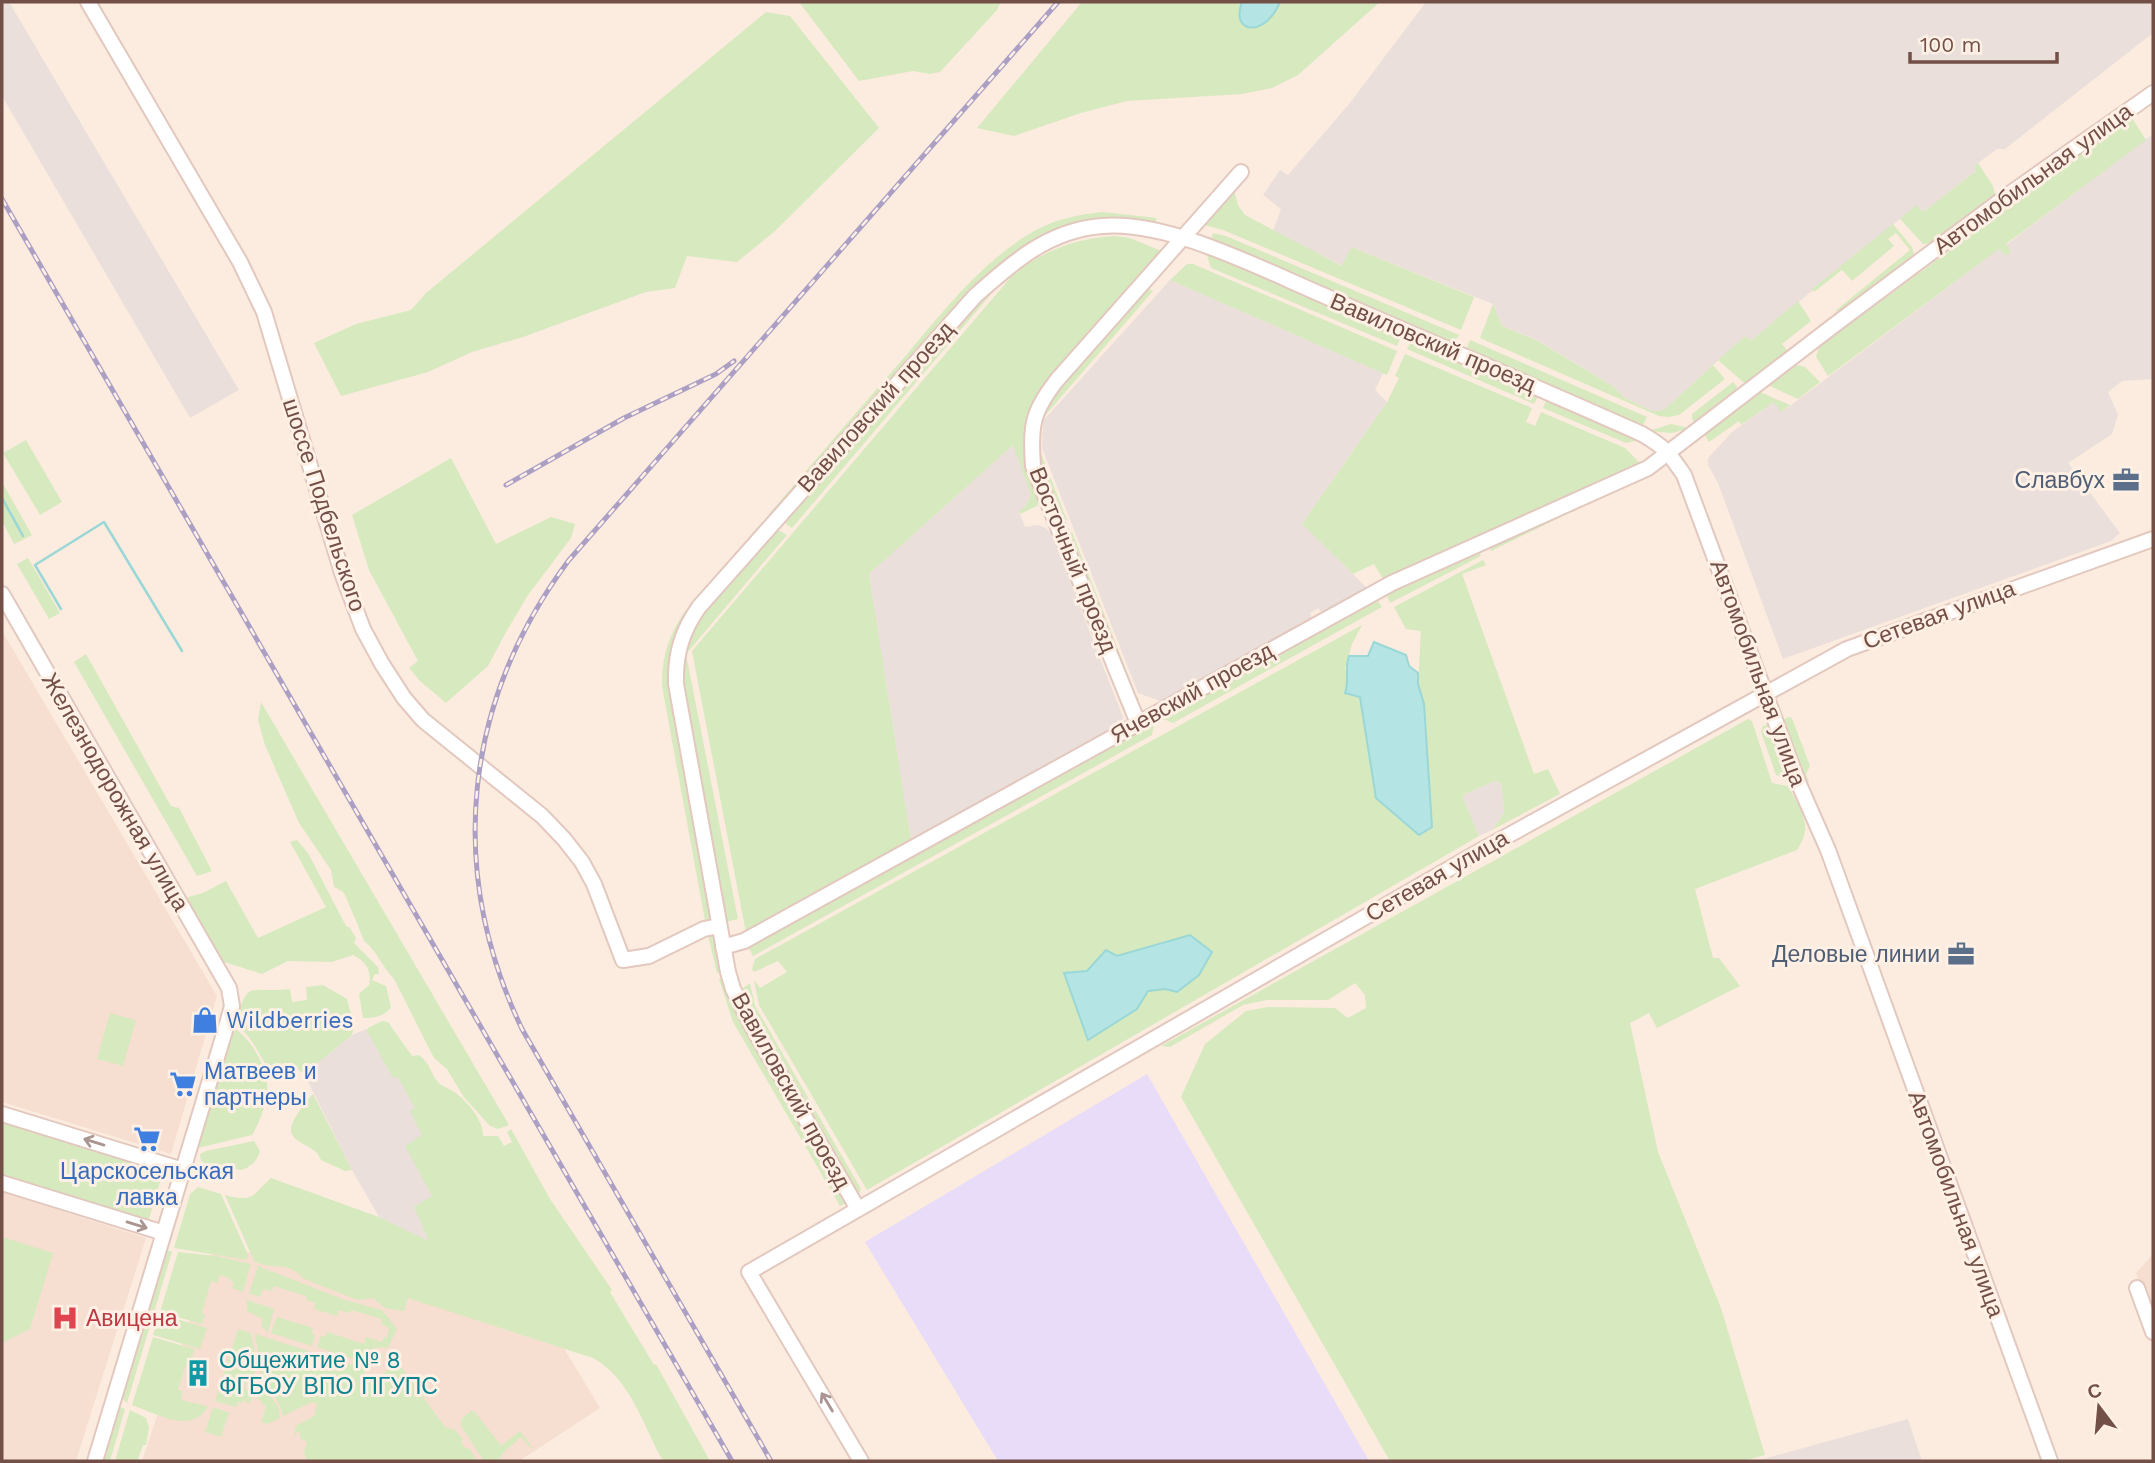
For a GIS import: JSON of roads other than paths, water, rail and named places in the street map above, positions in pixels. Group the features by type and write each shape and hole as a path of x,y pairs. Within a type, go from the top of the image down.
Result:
{"street":[{"name":"шоссе Подбельского","path":"88,2 240,262 264,312 342,573 363,629 404,698 423,720 542,816 569,845 594,884 623,960 649,956 704,929 719,926"},
{"name":"Автомобильная улица","path":"2050,1461 1828,850 1798,782 1684,475 1669,453 1953,236 2153,93"},
{"name":"Восточный проезд","path":"1138,723 1039,484 1033,466 1032,428 1035,414 1057,380 1241,172"},
{"name":"Вавиловский проезд","path":"858,1209 736,997 727,972 676,684 678,651 690,620 699,607 975,296 1018,258 1058,236 1078,229 1104,225 1131,226 1185,238 1643,434 1664,446 1669,453"},
{"name":"Ячевский проезд","path":"723,947 744,941 1392,583 1648,468 1669,453"},
{"name":"Сетевая улица","path":"862,1461 749,1272 1492,844 1861,642 2153,539"},
{"name":"Железнодорожная улица","path":"2,594 229,988 232,1006 183,1170"},
{"path":"2,1114 183,1170 95,1461"},
{"path":"2,1183 164,1233"},
{"path":"2137,1288 2153,1332"}],"water":[{"path":"1242,2 1280,2 1266,22 1251,27 1245,26 1241,21"},
{"path":"1374,642 1406,655 1409,666 1418,673 1424,704 1432,827 1419,835 1376,798 1360,697 1345,693 1349,656 1368,656"},
{"path":"1190,935 1212,952 1199,975 1177,992 1165,989 1148,991 1137,1009 1088,1040 1064,973 1087,971 1106,950 1117,956"}],"waterway":[{"path":"2,498 23,536"},
{"path":"61,609 35,565 104,522 182,651"}],"railway":[{"path":"771,1461 522,1029 498,969 482,909 476,848 477,788 488,729 506,671 533,614 569,560 1058,2"},
{"path":"2,199 732,1461"},
{"path":"506,485 624,418 716,374 734,361"}],"place":[{"name":"Славбух","path":"2126,480"},
{"name":"Деловые линии","path":"1961,954"},
{"name":"Wildberries","path":"205,1020"},
{"name":"Матвеев и партнеры","path":"183,1084"},
{"name":"Царскосельская лавка","path":"147,1139"},
{"name":"Авицена","path":"65,1318"},
{"name":"Общежитие № 8 ФГБОУ ВПО ПГУПС","path":"198,1373"}]}
